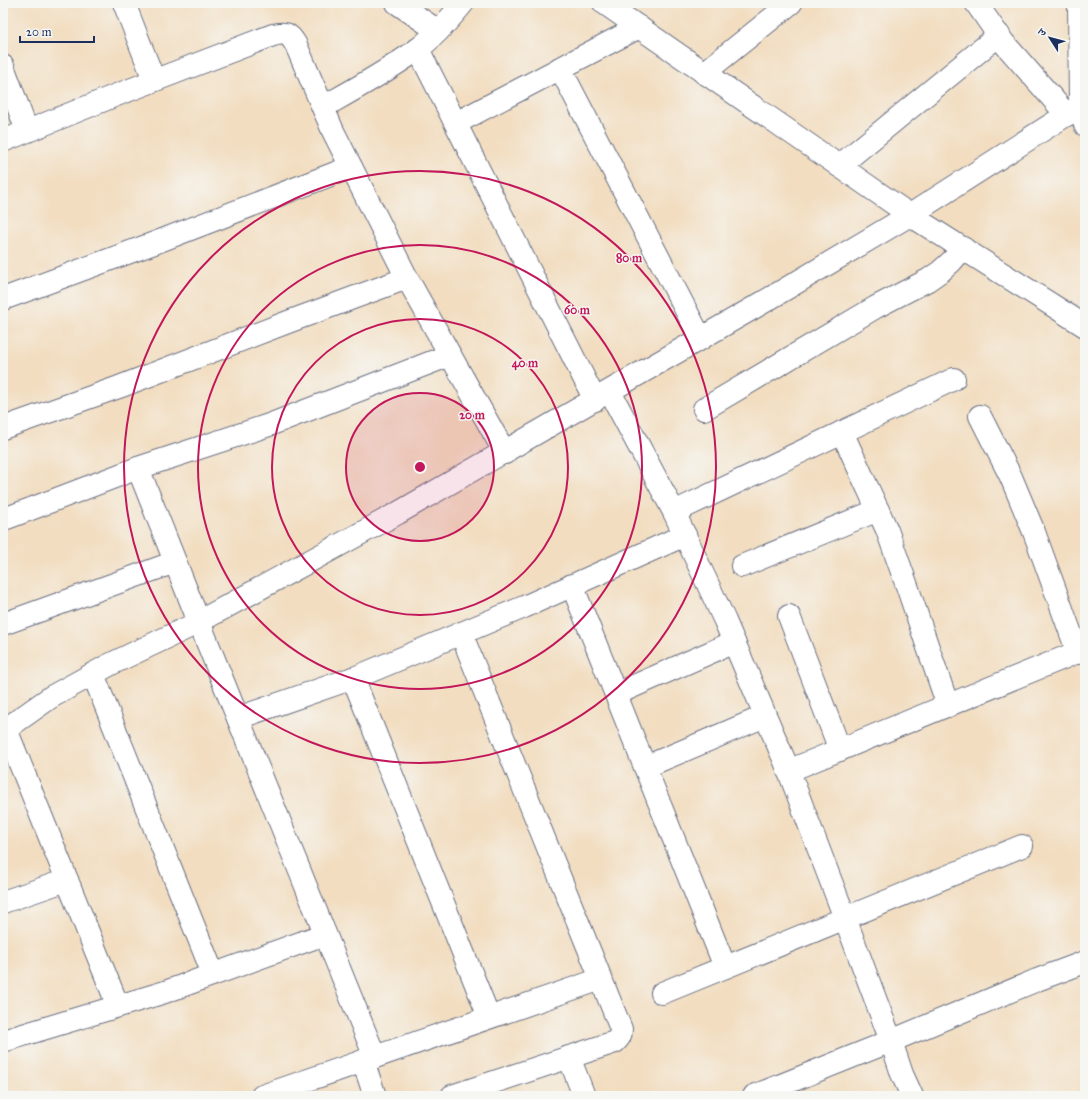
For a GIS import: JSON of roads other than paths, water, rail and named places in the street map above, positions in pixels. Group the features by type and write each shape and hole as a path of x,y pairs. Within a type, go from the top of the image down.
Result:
{"street":[{"path":"124,3 154,80"},
{"path":"397,3 438,31"},
{"path":"323,107 376,77 418,49 438,31 463,3"},
{"path":"604,3 910,215 1085,326"},
{"path":"704,73 791,3"},
{"path":"976,3 998,36 1079,112"},
{"path":"1079,3 1079,112"},
{"path":"456,123 639,27"},
{"path":"3,141 154,80 273,35 283,33 291,36 333,131 407,278 505,452"},
{"path":"839,166 998,36"},
{"path":"418,49 602,396 674,512 685,535 734,642 788,771 845,918 902,1074 912,1096"},
{"path":"3,66 27,131"},
{"path":"560,68 701,339"},
{"path":"118,1006 4,730 51,697 111,664 199,622 398,514 701,339 910,215 1079,112"},
{"path":"3,299 352,167"},
{"path":"704,409 876,307 928,280 952,261 963,248"},
{"path":"3,428 119,387 295,319 407,278"},
{"path":"7,518 138,468 269,424 450,355"},
{"path":"674,512 954,379"},
{"path":"788,771 1081,651 1011,476 980,416"},
{"path":"842,432 887,530 948,706"},
{"path":"138,468 325,934 369,1059 375,1096"},
{"path":"742,566 878,510"},
{"path":"238,718 353,678 461,633 685,535"},
{"path":"3,624 175,562"},
{"path":"572,585 726,967"},
{"path":"789,616 840,750"},
{"path":"452,1096 615,1042 621,1034 621,1029 461,633"},
{"path":"616,694 734,642"},
{"path":"93,674 214,974"},
{"path":"353,678 489,1017"},
{"path":"645,768 765,716"},
{"path":"662,993 1022,846"},
{"path":"3,902 67,880"},
{"path":"3,1041 166,992 325,934"},
{"path":"754,1096 1037,980 1085,962"},
{"path":"275,1094 369,1059 601,979"},
{"path":"569,1057 584,1096"}]}
